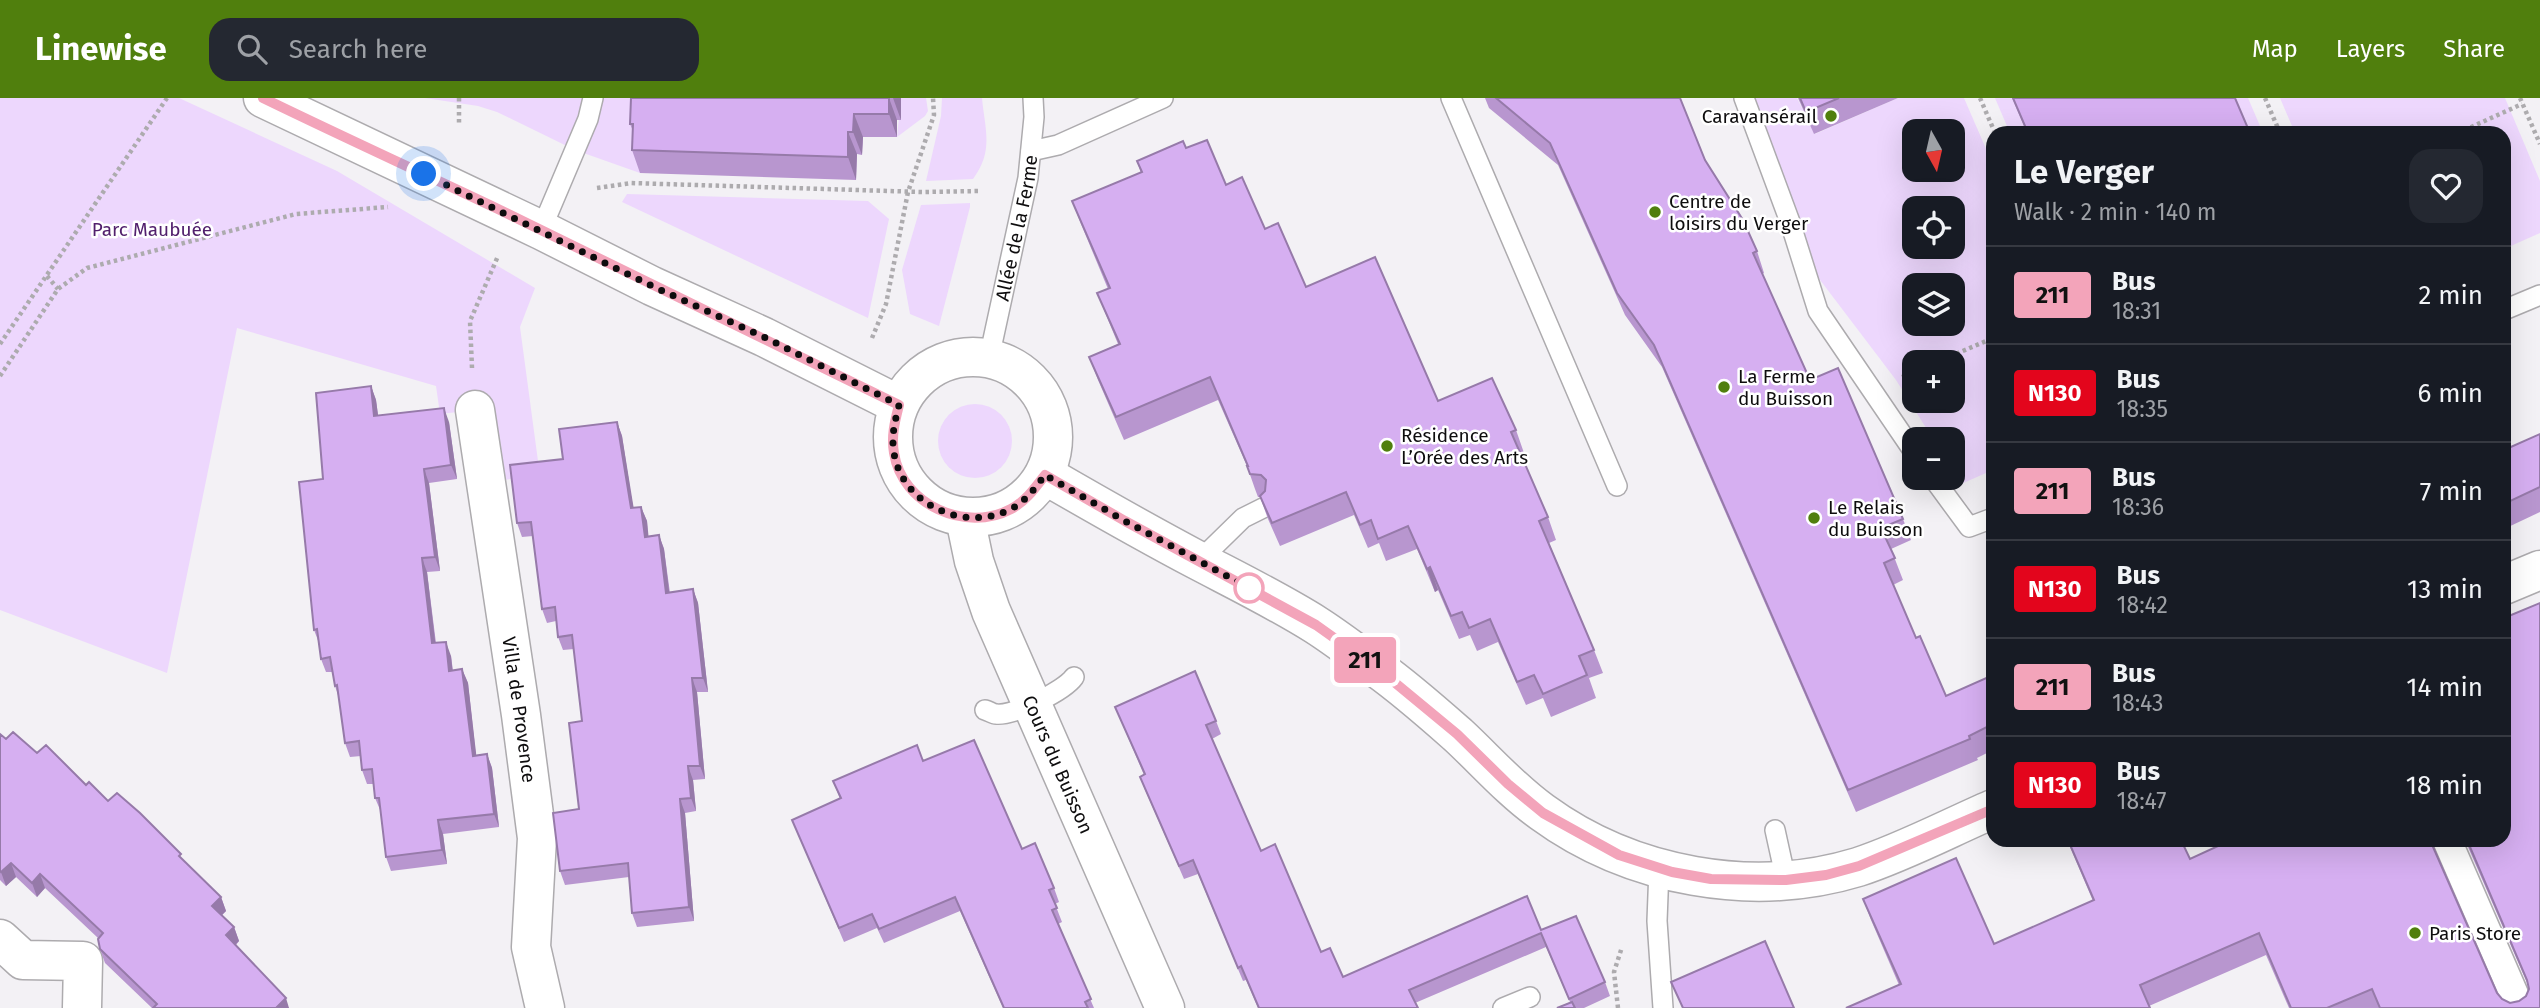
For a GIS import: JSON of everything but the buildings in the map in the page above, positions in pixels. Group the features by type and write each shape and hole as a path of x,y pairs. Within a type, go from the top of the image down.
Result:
{"street":[{"path":"270,101 899,405"},
{"path":"968,356 989,358 1010,365 1028,377 1041,394 1051,413 1055,434 1052,456 1045,475 1031,495 1011,509 989,517 965,518 940,512 919,498 903,478 894,455 893,429 899,405 911,386 927,371 946,361 968,356"},
{"name":"Villa de Provence","path":"475,410 537,838 531,947 545,1008"},
{"path":"1045,475 1316,625 1382,672 1457,734 1508,784 1543,813 1619,855 1659,869 1711,879 1786,880 1826,875 1859,866 1986,812"},
{"name":"Cours du Buisson","path":"965,518 980,584 1164,1008"},
{"path":"2511,582 2540,570"},
{"path":"2450,847 2520,1008"},
{"path":"0,939 23,960 83,961 82,1008"}],"lane":[{"path":"541,230 588,119 593,98"},
{"name":"Allée de la Ferme","path":"989,358 1028,178 1033,98"},
{"path":"1031,151 1058,145 1163,98"},
{"path":"1451,98 1617,486"},
{"path":"1744,98 1790,222 1818,311 1902,434"},
{"path":"2511,307 2540,295"},
{"path":"1942,490 1969,527 1986,521"},
{"path":"1199,561 1242,518 1263,508"},
{"path":"985,710 996,714 1031,704 1068,685 1074,677"},
{"path":"1775,830 1786,880"},
{"path":"1659,869 1657,921 1663,1008"},
{"path":"1503,1008 1530,997"}],"path":[{"path":"0,344 167,98"},
{"path":"459,98 459,126"},
{"path":"872,338 886,304 908,192 934,115 933,98"},
{"path":"1980,98 1992,126"},
{"path":"2265,98 2277,126"},
{"path":"2520,98 2540,144"},
{"path":"2473,126 2522,104"},
{"path":"586,189 631,183 908,192 980,191"},
{"path":"0,376 58,289 87,268 296,214 399,207"},
{"path":"475,410 470,321 499,254"},
{"path":"47,276 58,289"},
{"path":"1965,350 1986,341"},
{"path":"1618,1008 1614,972 1624,942"}],"green space":[{"name":"Parc Maubuée","path":"0,98 179,98 337,171 535,288 520,327 540,476 502,480 493,408 440,414 436,386 237,328 167,673 0,610"},
{"path":"425,98 640,98 640,173 575,150 497,112 478,106"},
{"path":"901,98 926,98 928,111 897,137"},
{"path":"942,98 982,98 986,150 980,169 973,179 926,181 941,116"},
{"path":"1752,98 1797,98 1815,134 1898,98 1964,98 1986,149 1986,473 1965,482 1965,427 1925,427 1917,413 1965,413 1965,350 1902,350 1902,390 1814,272"},
{"path":"1995,98 2012,98 2024,126 2007,126"},
{"path":"2233,98 2248,98 2260,126 2245,126"},
{"path":"2280,98 2505,98 2540,181 2540,233 2511,246 2511,126 2292,126"},
{"path":"627,194 868,201 889,219 868,318 622,202"},
{"path":"970,203 939,326 910,314 902,270 921,205"},
{"path":"975,404 989,407 1001,415 1009,427 1012,441 1009,455 1001,467 989,475 975,478 961,475 949,467 941,455 938,441 941,427 949,415 961,407"}],"bus line":[{"name":"211","path":"263,98 541,230 652,286 764,337 899,405 893,429 894,455 903,478 919,498 940,512 965,518 989,517 1011,509 1031,495 1045,475 1242,583 1316,625 1382,672 1457,734 1508,784 1543,813 1619,855 1672,872 1711,879 1786,880 1826,875 1859,866 1986,812"}],"place":[{"name":"Caravansérail","path":"1831,116"},
{"name":"Centre de loisirs du Verger","path":"1655,212"},
{"name":"La Ferme du Buisson","path":"1724,387"},
{"name":"Résidence L’Orée des Arts","path":"1387,446"},
{"name":"Le Relais du Buisson","path":"1814,518"},
{"name":"Paris Store","path":"2415,933"}],"route":[{"path":"424,174 652,286 764,337 899,405 893,429 894,455 903,478 919,498 940,512 965,518 989,517 1011,509 1031,495 1045,475 1249,588"}]}
